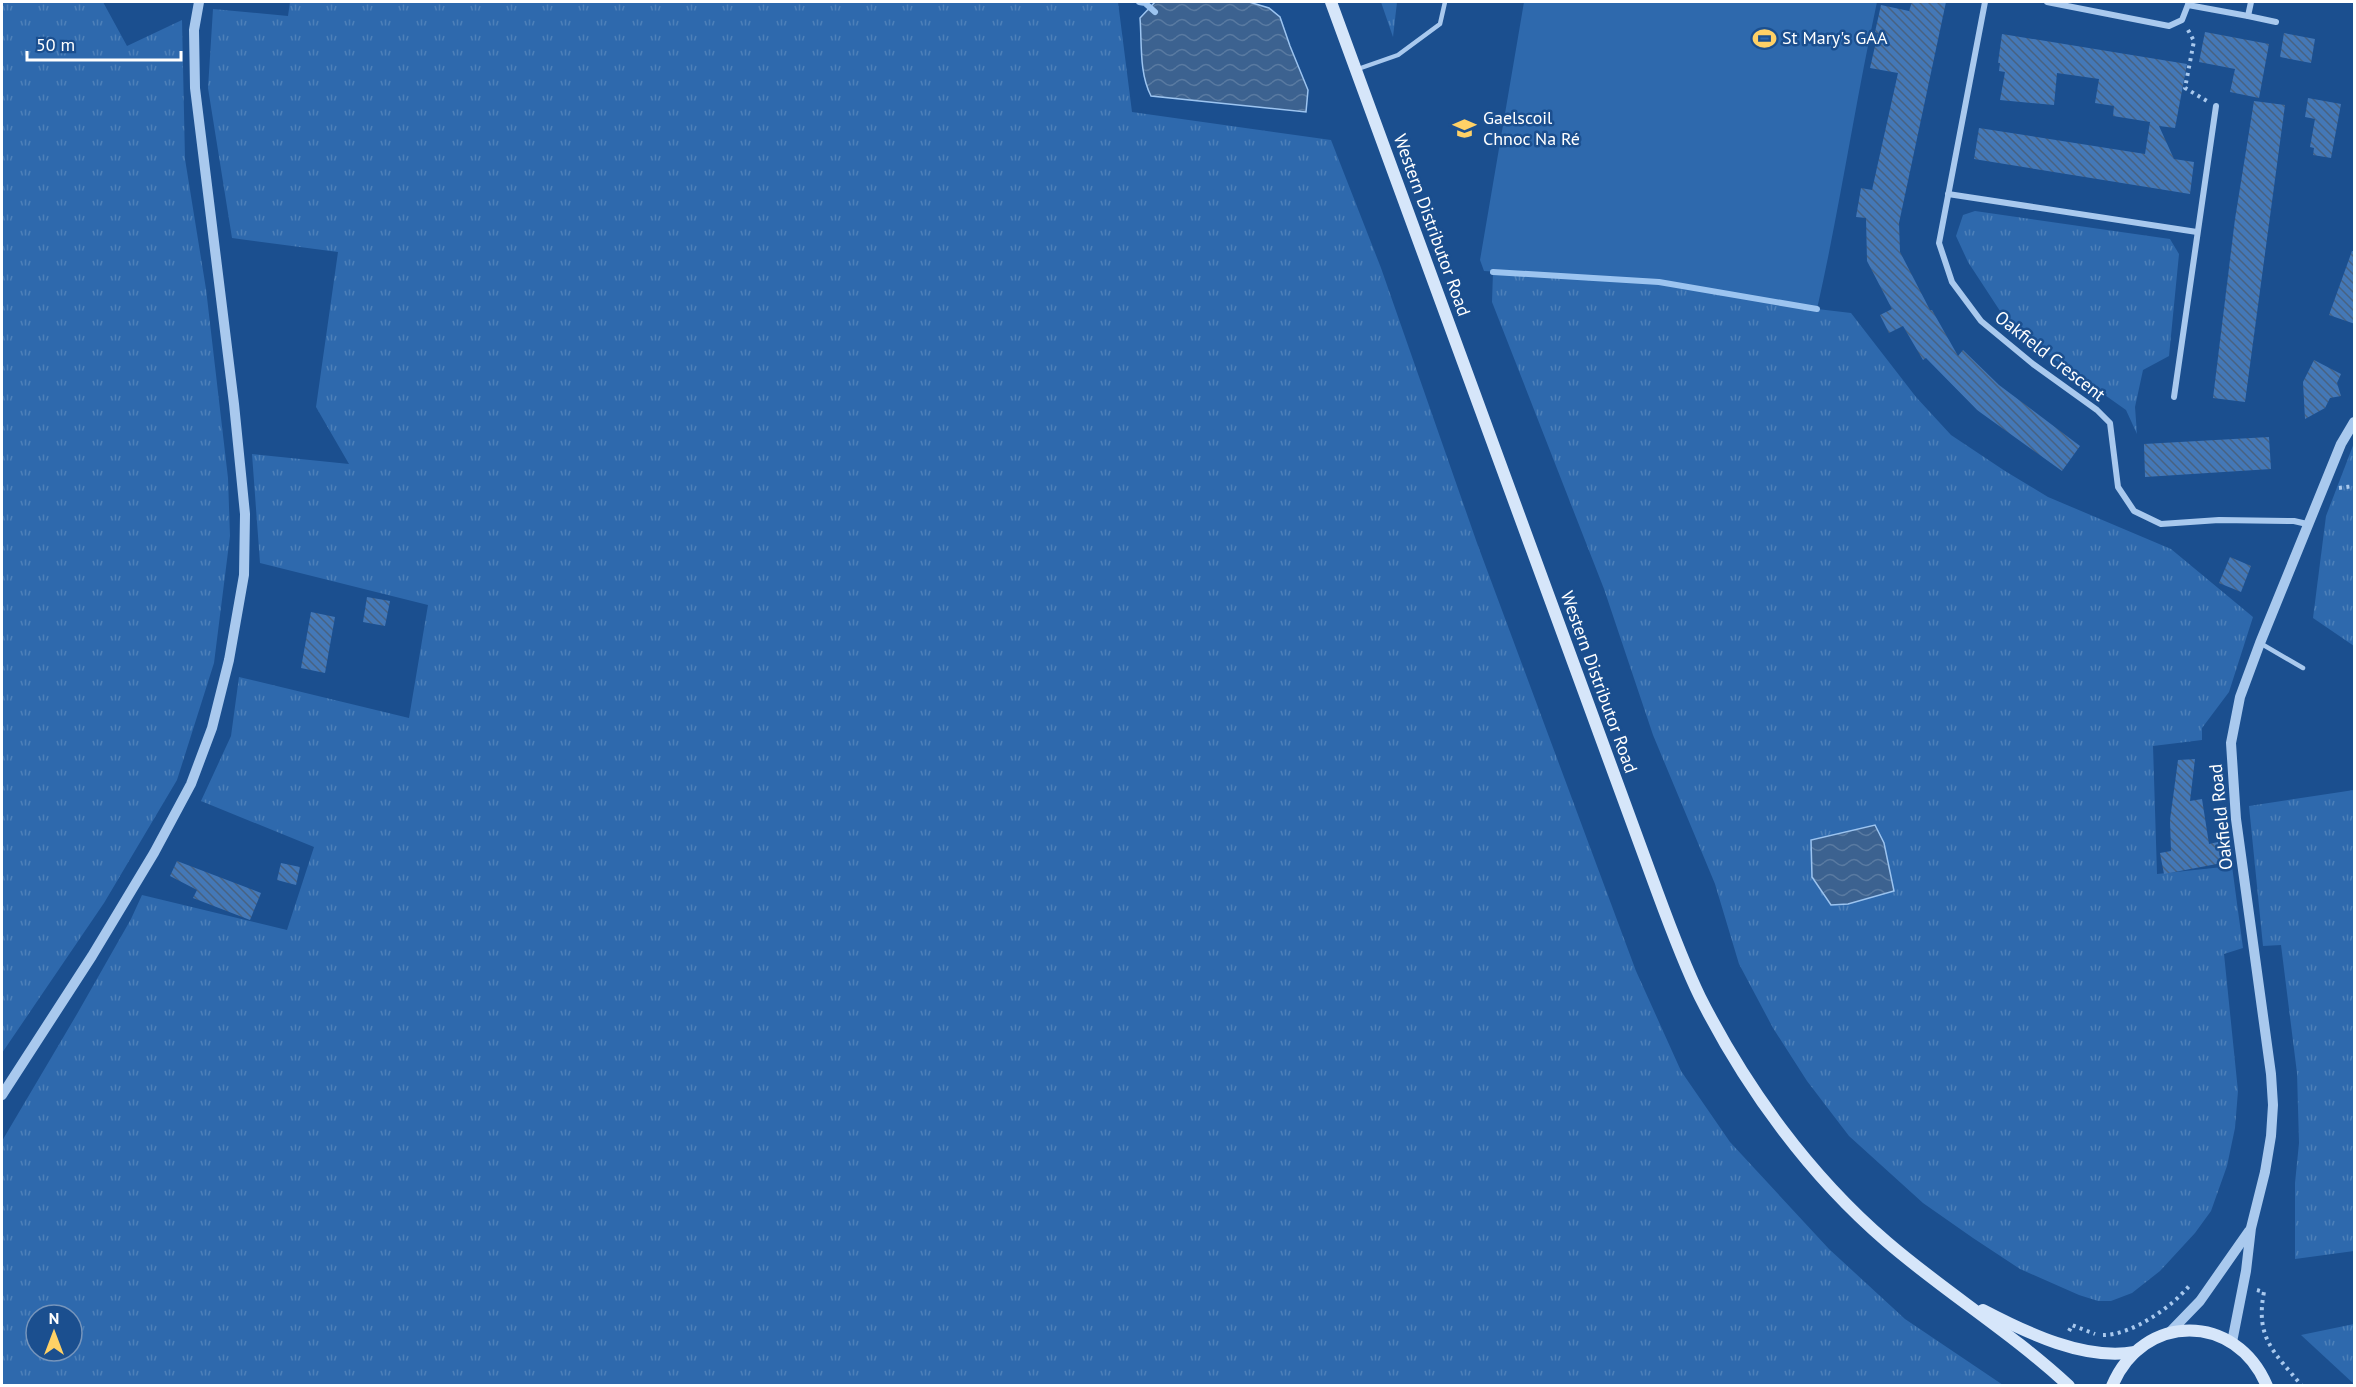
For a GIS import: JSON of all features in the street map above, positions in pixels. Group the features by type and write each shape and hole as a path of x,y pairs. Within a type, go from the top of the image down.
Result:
{"main road":[{"name":"Western Distributor Road","path":"1331,2 1645,861 1700,997 1729,1051 1762,1103 1820,1175 1885,1240 2069,1386"},
{"name":"Western Distributor Road","path":"1958,1297 2020,1327 2080,1350 2109,1355 2135,1352"},
{"path":"2112,1386 2126,1361 2145,1343 2169,1333 2195,1330 2220,1336 2232,1342 2253,1360 2267,1385"}],"street":[{"path":"2,1095 92,956 154,854 191,784 212,728 231,650 244,575 245,514 234,404 195,88 194,30 199,2"},
{"name":"Oakfield Crescent","path":"1985,2 1939,243 1952,282 1981,321 2033,364 2097,410 2110,423 2118,487 2134,511 2161,524 2219,520 2294,521 2307,524"},
{"path":"2046,2 2169,26 2182,20 2188,3 2276,22"},
{"path":"2248,16 2251,2"},
{"path":"2174,397 2216,106"},
{"path":"1948,194 2197,232"},
{"name":"Oakfield Road","path":"2232,1342 2246,1271 2251,1228 2265,1172 2273,1105 2271,1074 2236,819 2231,743 2240,697 2260,643 2341,444 2355,422"},
{"name":"Oakfield Road","path":"2169,1333 2200,1301 2251,1228"}],"lane":[{"path":"1356,70 1398,55 1440,24 1445,2"},
{"path":"2260,643 2302,668"}],"path":[{"path":"2182,20 2194,41 2185,88 2216,106"},
{"path":"2072,1325 2100,1335 2123,1332 2169,1305 2194,1280"},
{"path":"2264,1292 2260,1318 2262,1329 2273,1349 2302,1386"}],"green space":[{"path":"2,2 103,2 127,46 182,20 185,159 206,289 228,478 230,536 214,663 177,780 104,903 2,1053"},
{"path":"290,2 1118,2 1132,112 1331,140 1381,268 1477,543 1636,971 1681,1071 1730,1142 1829,1249 1905,1319 2003,1385 2,1385 2,1141 77,1014 131,919 142,895 287,930 314,847 201,801 231,736 239,677 409,718 428,605 260,563 252,454 349,464 316,407 338,252 232,238 208,88 213,9 288,16"},
{"path":"1381,2 1397,2 1393,37"},
{"path":"1524,2 1877,2 1817,309 1659,282 1484,271 1480,260"},
{"path":"1975,211 2170,239 2179,254 2169,356 2143,370 2135,407 2137,434 2126,410 2047,354 2002,314 1968,262 1956,236 1963,215"},
{"path":"1493,272 1659,282 1792,306 1851,313 1916,397 1951,435 2048,497 2171,549 2253,617 2229,692 2202,728 2202,740 2153,746 2157,874 2232,866 2243,948 2224,954 2238,1091 2235,1128 2227,1166 2211,1211 2195,1233 2160,1271 2132,1293 2111,1301 2098,1301 2079,1295 2020,1269 1923,1203 1849,1136 1807,1081 1773,1028 1739,964 1715,884 1653,735 1604,589 1492,302"},
{"path":"2354,443 2354,646 2313,618 2326,516"},
{"path":"2354,790 2354,1251 2295,1259 2295,1183 2299,1143 2297,1073 2281,945 2263,946 2249,806"},
{"path":"2354,1324 2354,1384 2301,1335"}],"water":[{"path":"1155,2 1249,2 1269,8 1280,17 1308,90 1306,112 1151,96 1144,78 1140,18"},
{"path":"1875,825 1884,843 1894,891 1848,904 1831,905 1812,877 1811,840"}],"building":[{"path":"1912,2 1946,2 1899,223 1900,252 1930,310 1958,356 1963,350 1999,385 2080,446 2062,471 1977,410 1926,358 1923,360 1903,326 1889,333 1880,315 1892,309 1867,261 1866,218 1856,217 1861,188 1872,190 1898,73 1870,68 1878,33 1875,32 1881,5 1909,11"},
{"path":"2205,32 2269,44 2259,98 2230,92 2235,69 2199,62"},
{"path":"2284,33 2315,39 2311,63 2280,57"},
{"path":"2002,34 2187,64 2175,128 2159,126 2174,159 2194,162 2190,194 1974,159 1979,128 2145,154 2150,122 2113,116 2114,106 2095,103 2099,79 2057,73 2054,105 2000,100 2005,72 1999,71 2000,63 1998,63"},
{"path":"2308,98 2341,104 2331,158 2313,155 2314,148 2310,147 2315,119 2305,117"},
{"path":"2254,101 2285,105 2245,402 2213,398 2235,219"},
{"path":"2352,251 2355,251 2355,324 2329,315"},
{"path":"2314,360 2341,374 2337,383 2341,396 2330,398 2325,408 2305,419 2303,382"},
{"path":"2269,437 2271,469 2145,477 2144,444"},
{"path":"2230,557 2251,566 2241,592 2219,583"},
{"path":"367,597 390,601 385,626 363,622"},
{"path":"311,612 335,617 325,673 301,668"},
{"path":"2195,759 2190,801 2202,799 2209,844 2218,842 2222,863 2164,874 2160,853 2171,851 2170,820 2178,760"},
{"path":"177,861 261,893 250,920 193,898 197,890 170,876"},
{"path":"281,863 300,867 296,885 277,880"}],"waterway":[{"path":"1139,2 1145,3 1155,12"},
{"path":"1493,272 1659,282 1817,309"}],"place":[{"name":"St Mary's GAA","path":"1764,38"},
{"name":"Gaelscoil Chnoc Na Ré","path":"1465,128"}]}
